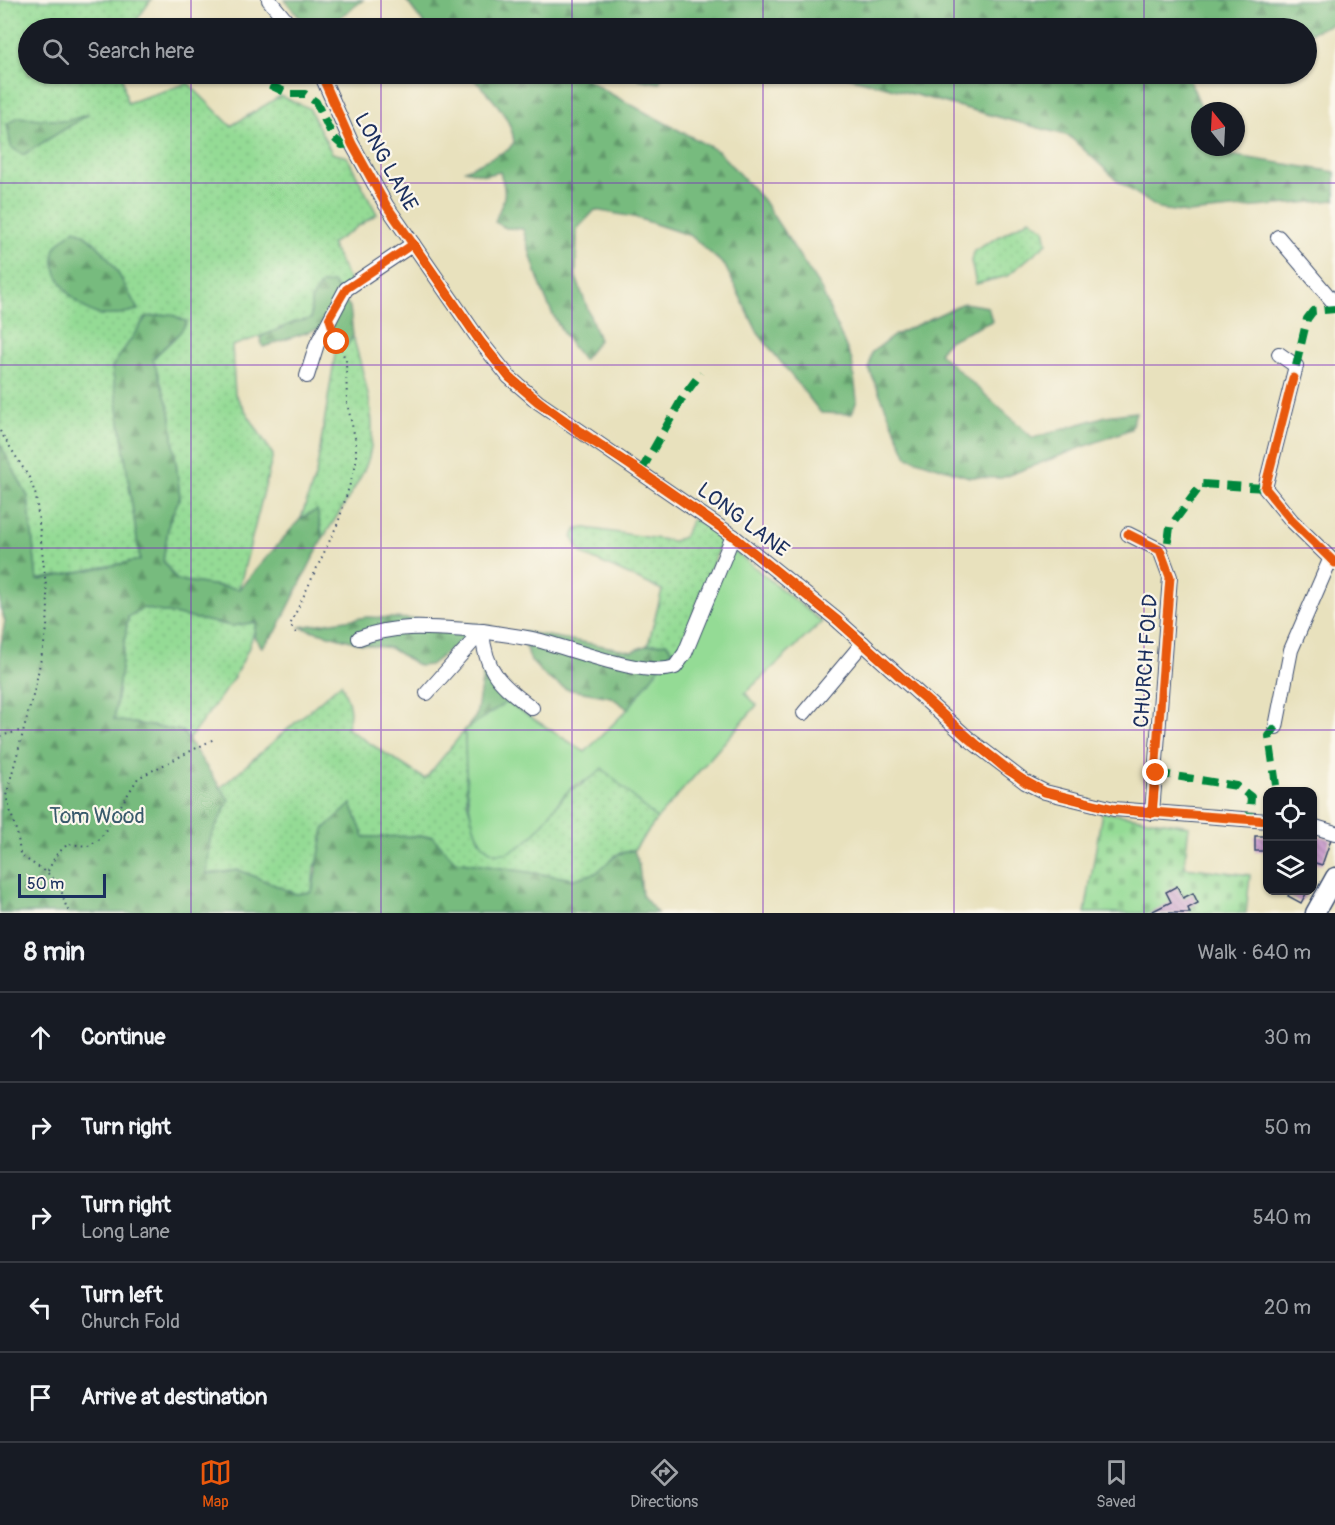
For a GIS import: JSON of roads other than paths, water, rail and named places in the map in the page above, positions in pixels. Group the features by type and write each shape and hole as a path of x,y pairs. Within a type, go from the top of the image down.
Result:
{"main road":[{"path":"1315,913 1335,877"}],"street":[{"path":"269,0 284,18"},
{"name":"LONG LANE","path":"326,84 368,174 480,341 509,377 583,436 641,471 733,536 863,643 970,740 1025,782 1045,792 1113,809 1263,821"},
{"path":"1278,237 1335,304"},
{"path":"307,376 317,344 346,289 413,244"},
{"path":"1279,354 1295,372"},
{"path":"1295,372 1310,368"},
{"path":"1276,727 1285,710 1291,650 1332,561 1274,501 1265,488 1295,372"},
{"name":"CHURCH FOLD","path":"1128,534 1164,546 1170,577 1152,813"},
{"path":"359,638 378,630 422,626 482,631 538,641 639,668 667,670 675,667 685,653 733,536"},
{"path":"427,693 482,631"},
{"path":"482,631 484,655 492,668 510,692 532,708"},
{"path":"804,713 863,643"},
{"path":"1317,828 1335,833"}],"park label":[{"name":"Tom Wood","path":"97,816"}]}
